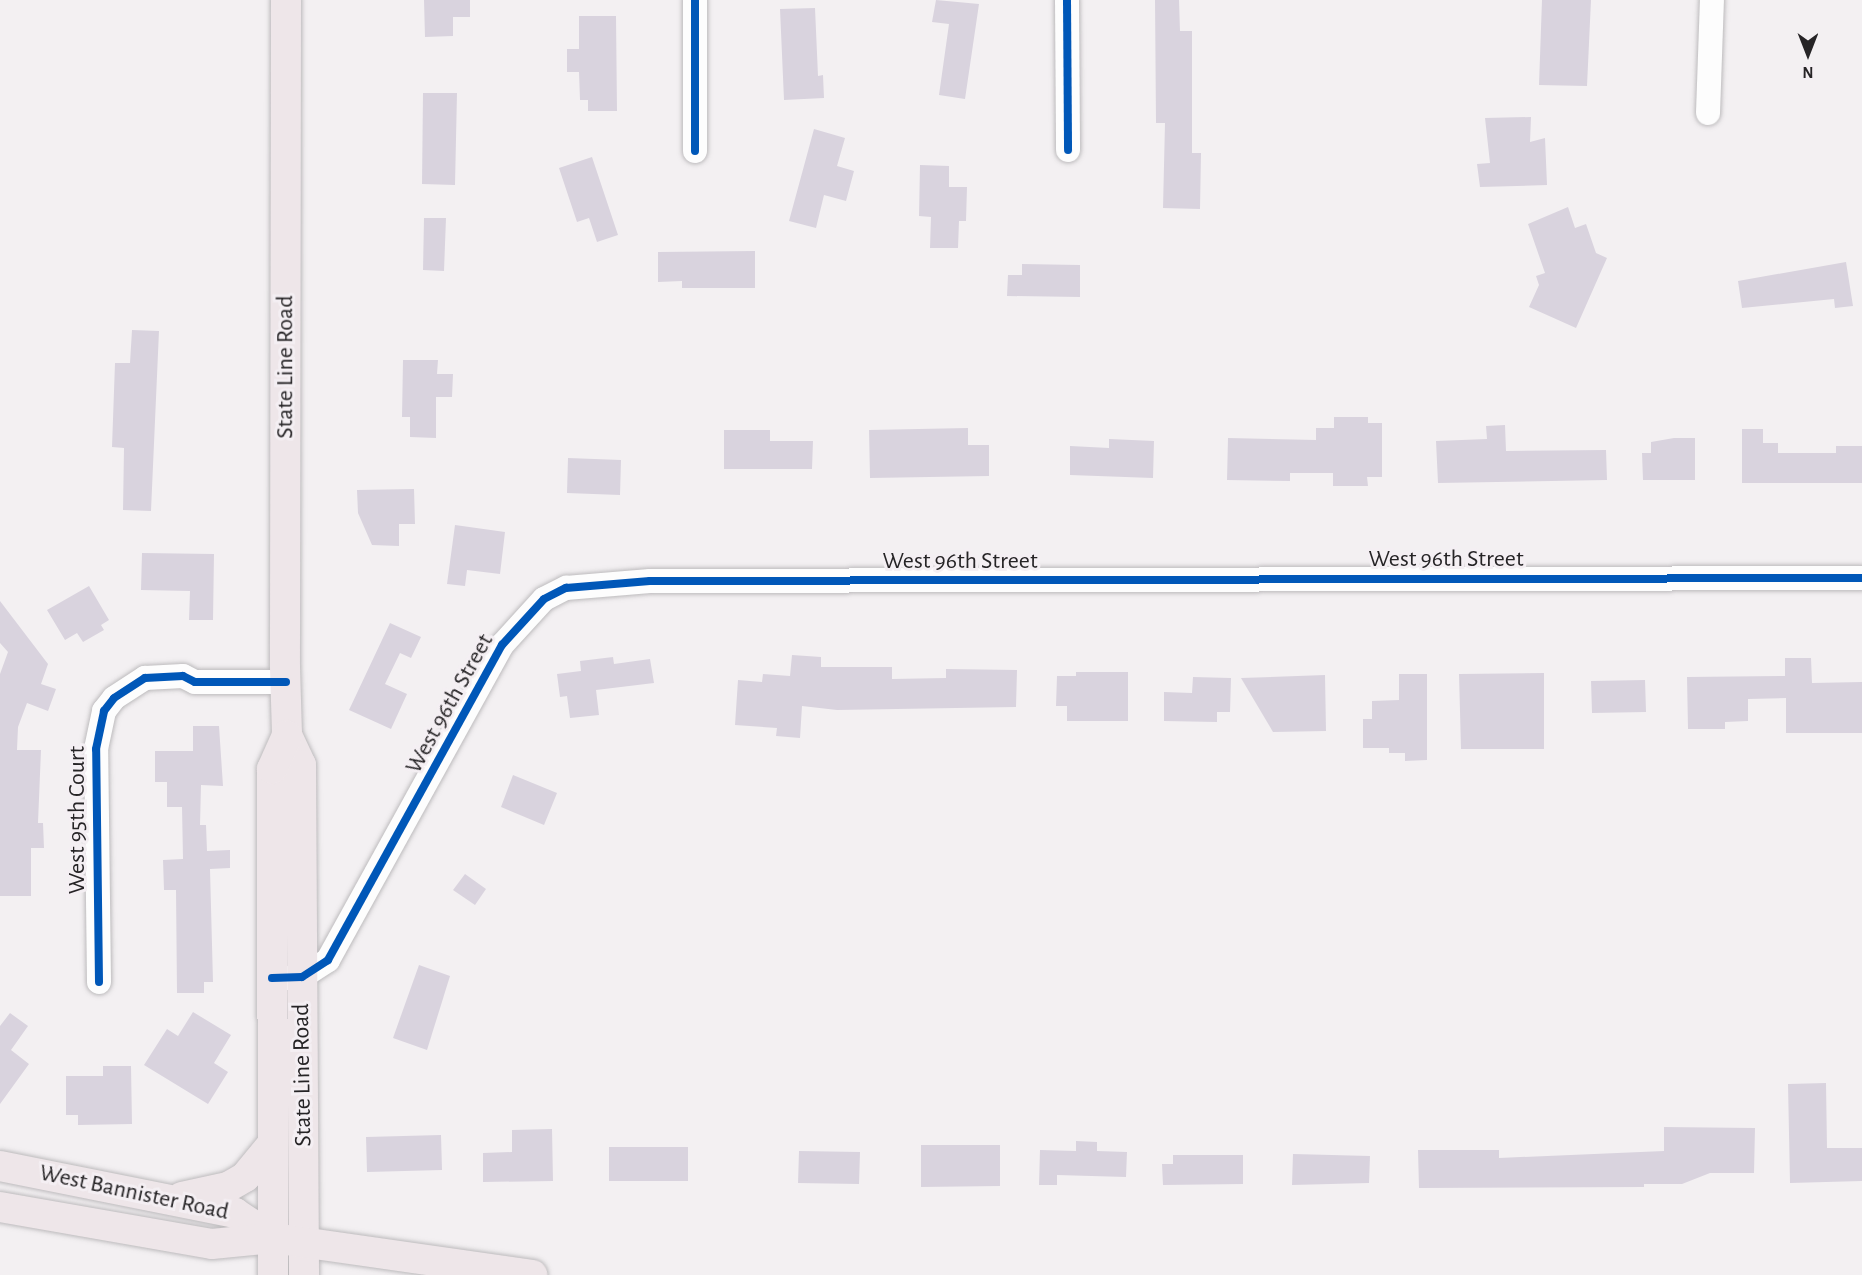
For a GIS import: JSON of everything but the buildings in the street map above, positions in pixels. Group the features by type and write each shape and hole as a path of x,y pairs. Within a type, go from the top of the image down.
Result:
{"main road":[{"name":"State Line Road","path":"286,0 286,675 287,735 301,765 304,1275"},
{"name":"State Line Road","path":"273,1275 272,768 287,735"},
{"path":"166,1198 228,1187 252,1170 273,1143"},
{"name":"West Bannister Road","path":"0,1166 235,1213 273,1238"},
{"name":"West Bannister Road","path":"0,1206 212,1244 273,1238"},
{"path":"273,1238 532,1275"}],"street":[{"path":"695,0 695,151"},
{"path":"1067,0 1068,150"},
{"path":"1708,113 1712,0"},
{"name":"West 96th Street","path":"302,977 328,960 502,645 544,599 566,588 650,581 1862,578"},
{"name":"West 95th Court","path":"99,981 98,729 104,711 129,687 145,678 183,676 195,682 286,675"},
{"path":"272,978 302,977"}],"cycle path":[{"path":"695,0 695,151"},
{"path":"1067,0 1068,150"},
{"path":"272,978 302,977 328,960 502,645 544,599 566,588 650,581 1862,578"},
{"path":"99,982 96,749 104,711 114,698 145,678 183,676 195,682 286,682"}]}
